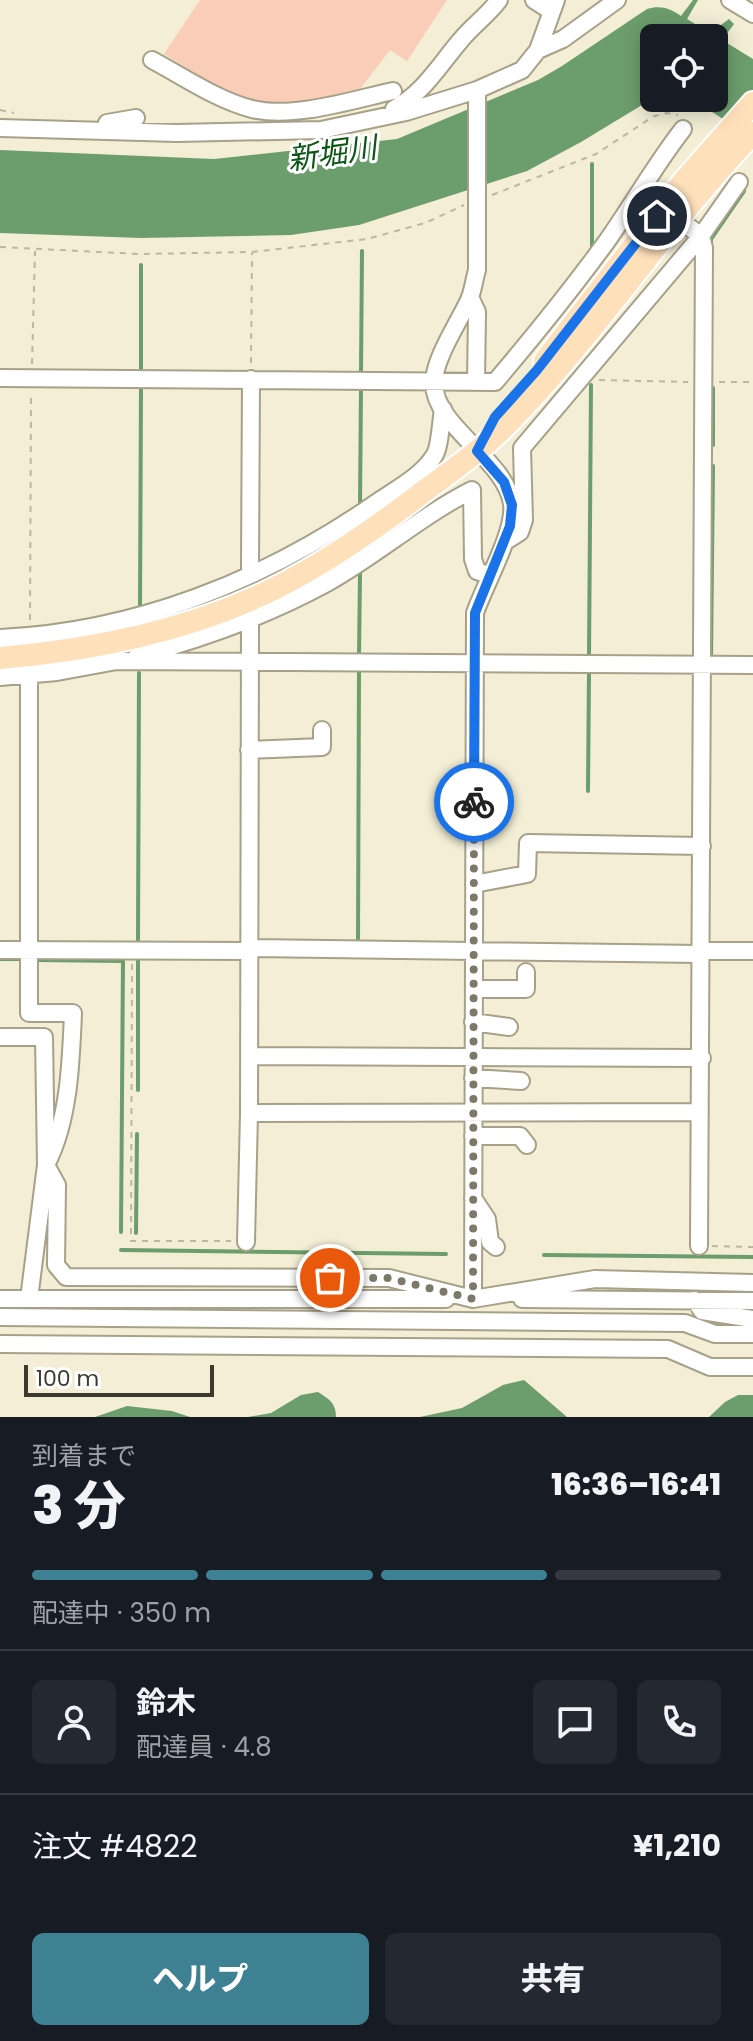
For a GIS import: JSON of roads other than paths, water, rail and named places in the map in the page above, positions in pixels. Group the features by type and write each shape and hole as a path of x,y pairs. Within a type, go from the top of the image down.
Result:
{"main road":[{"path":"0,658 86,648 183,623 268,591 364,535 477,451 495,417 726,146 753,103"},
{"path":"726,146 753,133"}],"street":[{"path":"323,107 398,112 413,99 499,0"},
{"path":"0,128 177,133 321,130 398,112 477,90 522,70 538,50 554,5 534,0"},
{"path":"538,50 563,39 617,0"},
{"path":"730,0 753,14"},
{"path":"152,60 228,100 255,110 323,107 393,91"},
{"path":"473,1299 475,613 510,526 512,505 504,482 443,409 435,394 434,380 470,297 477,270 477,90"},
{"path":"85,130 102,123 136,118"},
{"path":"0,378 495,382 605,243 648,196 656,163 683,129"},
{"path":"504,542 520,532 524,520 522,448 701,236 739,182"},
{"path":"685,224 701,236 704,248 699,1246"},
{"path":"470,297 477,312 476,381"},
{"path":"250,569 251,379"},
{"path":"0,638 30,637 87,628 158,610 241,581 296,554 400,487 436,455 443,409"},
{"path":"0,677 117,661 201,637 296,598 340,575 399,538 449,501 472,490 473,559 477,571 488,575"},
{"path":"246,1242 250,624"},
{"path":"117,661 753,665"},
{"path":"29,675 29,1013 73,1013 71,1053 57,1143 46,1165"},
{"path":"249,750 322,747 322,730"},
{"path":"474,884 527,874 528,843 702,846"},
{"path":"0,950 753,951"},
{"path":"474,989 526,989 526,972"},
{"path":"473,1022 509,1027"},
{"path":"0,1037 44,1037 46,1165 29,1299"},
{"path":"249,1056 702,1058"},
{"path":"473,1078 521,1081"},
{"path":"473,1136 524,1141 521,1111"},
{"path":"249,1113 700,1112"},
{"path":"46,1165 57,1185 56,1265 66,1277 389,1278 473,1299 595,1279 753,1283"},
{"path":"473,1198 487,1219 490,1242 496,1247"},
{"path":"0,1299 753,1301"},
{"path":"695,1300 702,1311 753,1319"},
{"path":"0,1317 685,1323 715,1334 753,1334"},
{"path":"0,1344 668,1349 710,1367 753,1367"}],"water":[{"name":"新堀川","path":"693,0 698,0 687,19 695,24 640,24 640,106 527,171 359,225 291,235 141,238 0,233 0,150 214,159 397,139 538,80 647,9 665,8 681,16"},
{"path":"729,19 734,24 728,32 728,24 722,24"},
{"path":"728,44 753,59 753,138 712,112 728,112"},
{"path":"524,1380 567,1417 420,1417 462,1408 503,1385"},
{"path":"318,1392 331,1402 336,1417 248,1417 271,1413 301,1395"},
{"path":"738,1395 753,1395 753,1417 709,1417 725,1402"},
{"path":"127,1406 172,1411 190,1417 95,1417"}],"waterway":[{"path":"592,164 592,250"},
{"path":"711,246 711,239 744,191"},
{"path":"361,372 362,251"},
{"path":"141,265 141,371"},
{"path":"140,610 141,385"},
{"path":"589,658 591,385"},
{"path":"360,507 361,387"},
{"path":"713,388 713,445"},
{"path":"711,659 713,466"},
{"path":"359,657 360,573"},
{"path":"358,945 359,669"},
{"path":"588,791 589,671"},
{"path":"138,942 139,673"},
{"path":"138,957 138,1090"},
{"path":"0,959 19,959"},
{"path":"37,960 123,961 121,1232"},
{"path":"136,1233 137,1134"},
{"path":"121,1250 446,1254"},
{"path":"544,1255 753,1257"}]}
